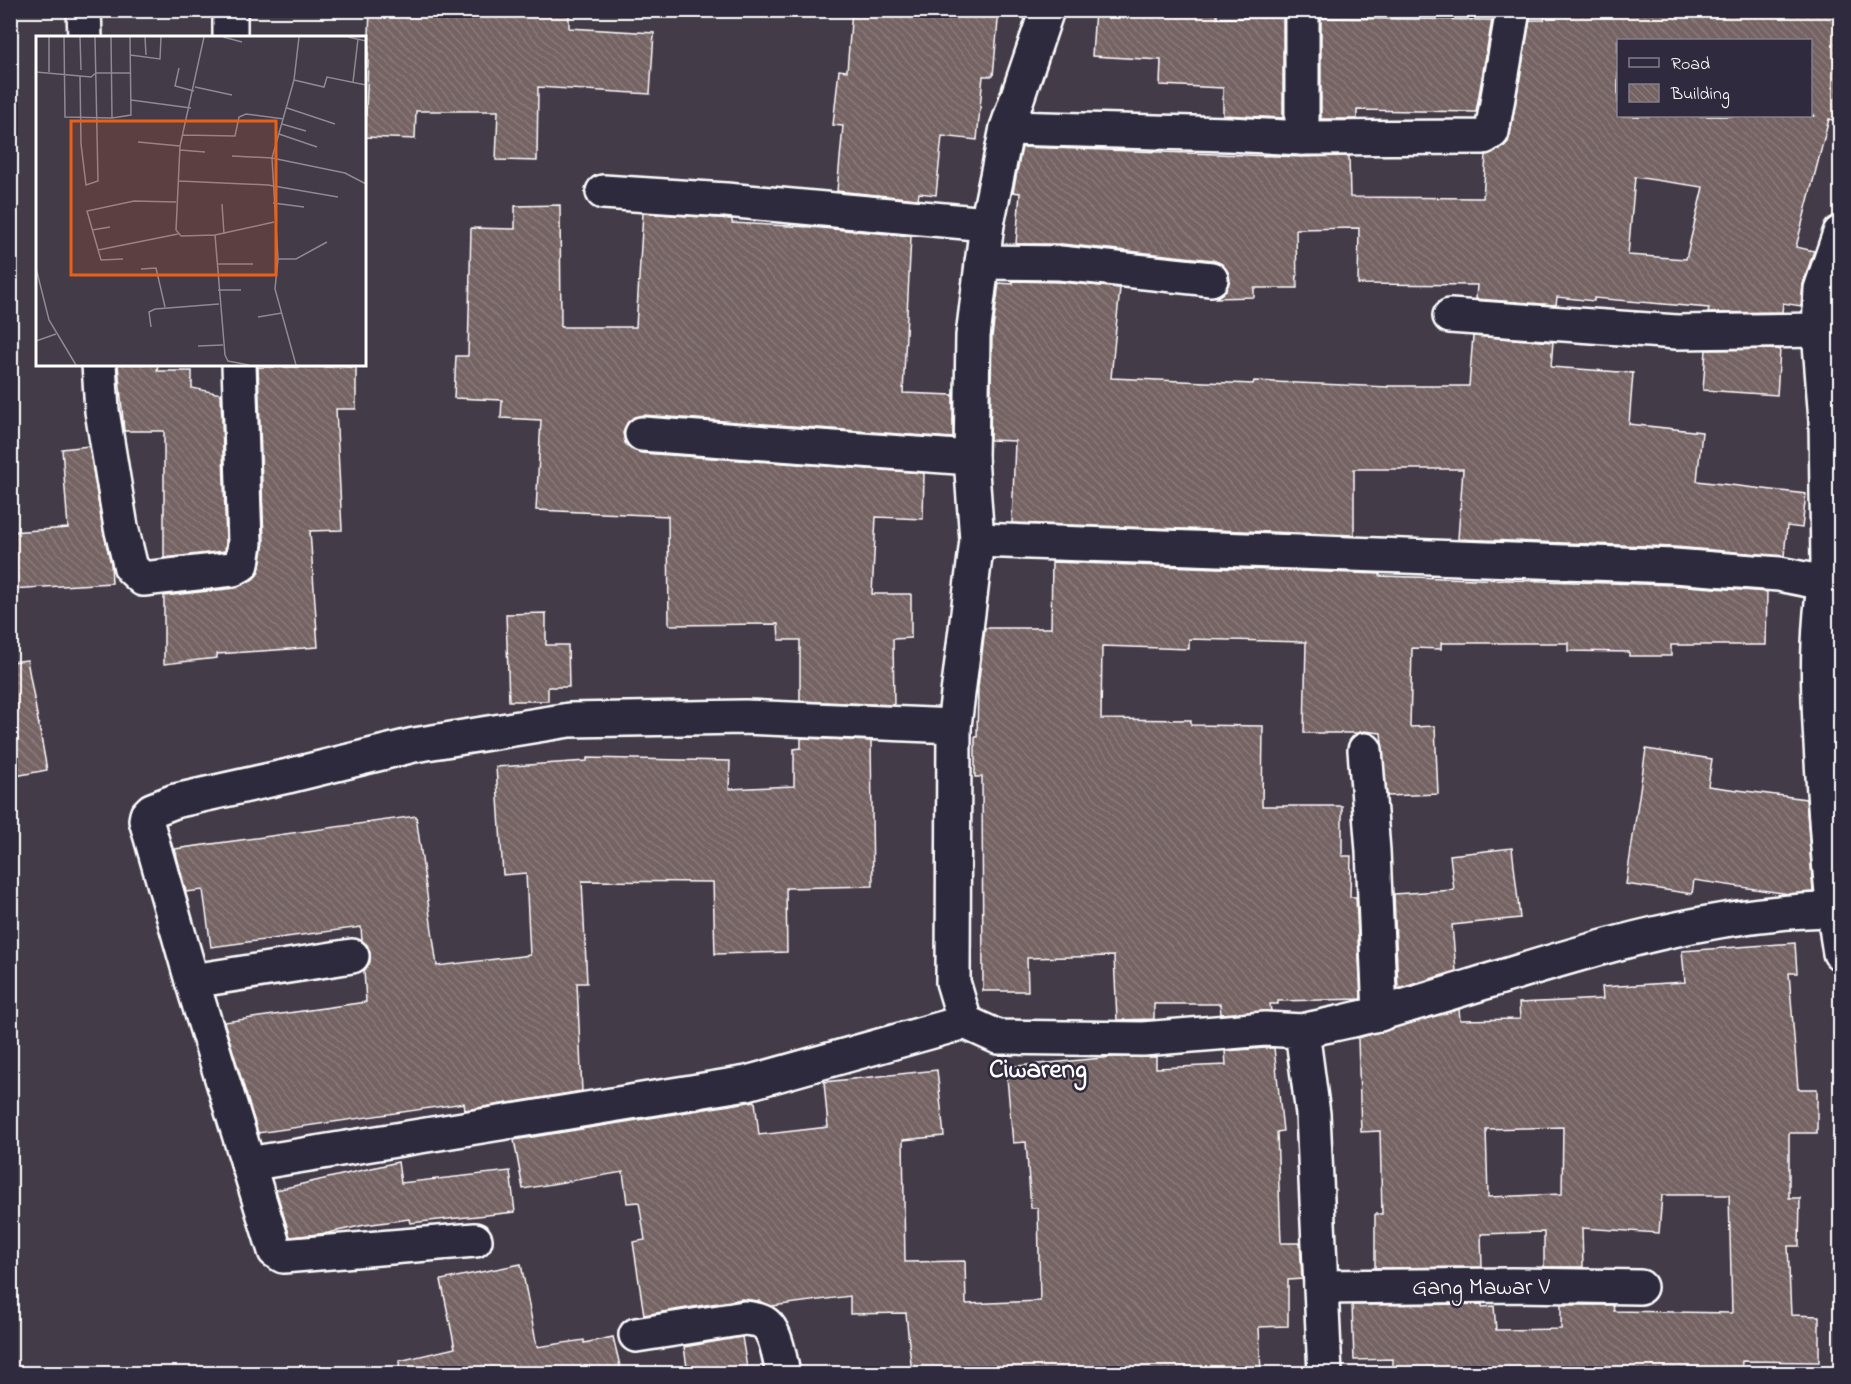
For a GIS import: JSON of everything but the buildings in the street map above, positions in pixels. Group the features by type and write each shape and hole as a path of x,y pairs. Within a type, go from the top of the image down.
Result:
{"street":[{"path":"84,10 85,36"},
{"path":"230,10 230,36"},
{"path":"965,1022 953,982 954,726 977,540 971,458 973,336 987,224 1007,128 1047,10"},
{"path":"1302,10 1302,138"},
{"path":"1007,128 1217,133 1302,138 1484,137 1492,132 1513,10"},
{"path":"603,192 726,200 987,224"},
{"path":"1840,233 1821,289 1830,332 1826,421 1828,563 1832,585 1817,667 1831,741 1833,910 1840,952"},
{"path":"982,262 1060,262 1211,279"},
{"path":"1450,316 1677,332 1830,332"},
{"path":"99,366 102,411 121,527 131,568 143,579 233,569 242,564 245,543 239,366"},
{"path":"642,434 971,458"},
{"path":"977,540 1674,566 1779,574 1832,585"},
{"path":"475,1240 283,1256 275,1251 192,981 146,820 147,815 152,810 175,801 414,745 569,720 745,717 954,726"},
{"path":"1365,750 1373,850 1380,1014"},
{"path":"248,1164 747,1083 965,1022 998,1037 1143,1039 1265,1029 1302,1031 1380,1014 1546,964 1697,924 1795,910 1833,910"},
{"path":"192,981 352,956"},
{"path":"1302,1031 1313,1114 1325,1374"},
{"name":"Gang Mawar V","path":"1321,1287 1512,1285 1640,1287"},
{"path":"636,1335 745,1318 762,1321 768,1325 775,1340 783,1374"}],"district":[{"name":"Ciwareng","path":"1038,1068"}]}
